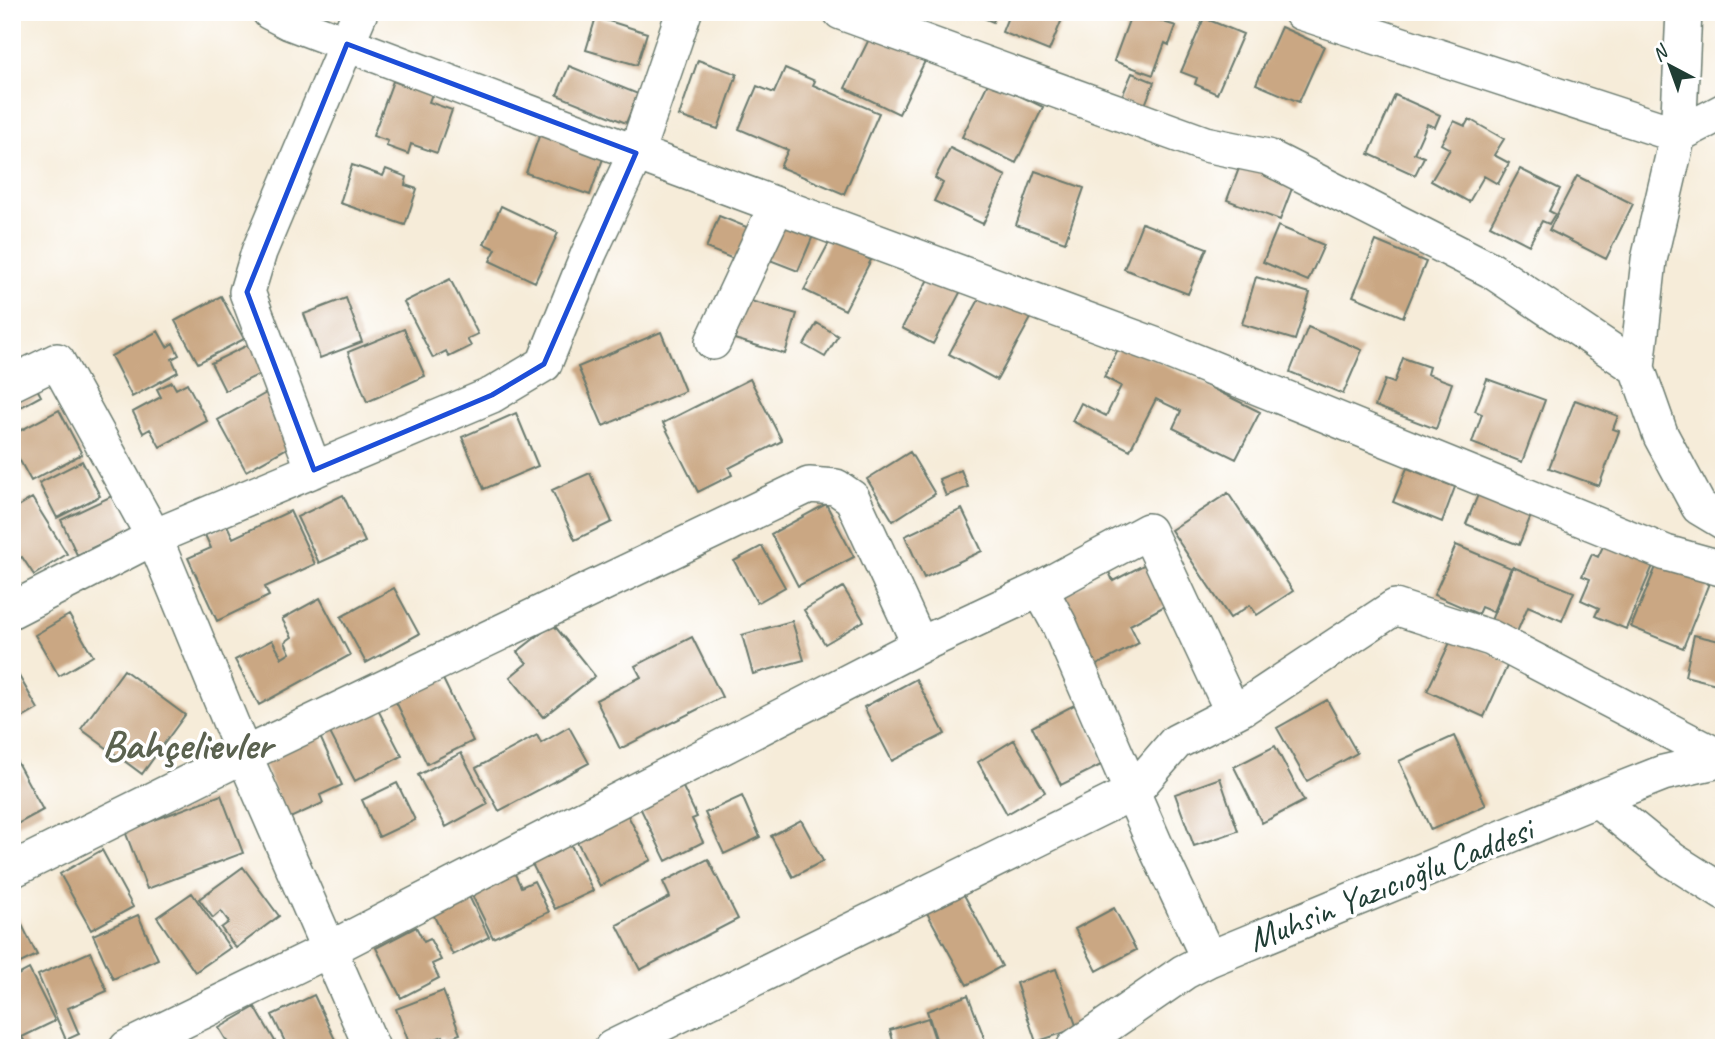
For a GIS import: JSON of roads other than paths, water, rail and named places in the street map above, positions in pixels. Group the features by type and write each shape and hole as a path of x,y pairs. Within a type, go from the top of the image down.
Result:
{"street":[{"path":"270,12 353,28 636,153 1157,346 1666,554 1724,569"},
{"path":"12,610 154,537 492,395 544,364 589,253 636,153 684,12"},
{"path":"841,12 1205,144 1268,157 1491,270 1637,368"},
{"path":"1301,12 1678,135 1724,111"},
{"path":"1684,12 1678,135 1650,260 1637,368 1661,436 1699,507 1724,522"},
{"path":"314,470 247,292 259,252 353,28"},
{"path":"713,342 777,205"},
{"path":"12,383 57,361 154,537 244,755 372,1048"},
{"path":"12,870 244,755 808,485 836,487 852,498 920,645"},
{"path":"127,1048 328,950 920,645 1011,600 1040,589 1148,531 1230,706 1244,707"},
{"path":"1040,589 1059,624 1209,959"},
{"path":"612,1048 1133,792 1176,742 1244,707 1395,607 1491,638 1723,759"},
{"name":"Muhsin Yazıcıoğlu Caddesi","path":"1074,1048 1184,972 1209,959 1663,773 1723,759"},
{"path":"1597,799 1672,860 1724,893"}],"district":[{"name":"Bahçelievler","path":"187,744"}]}
